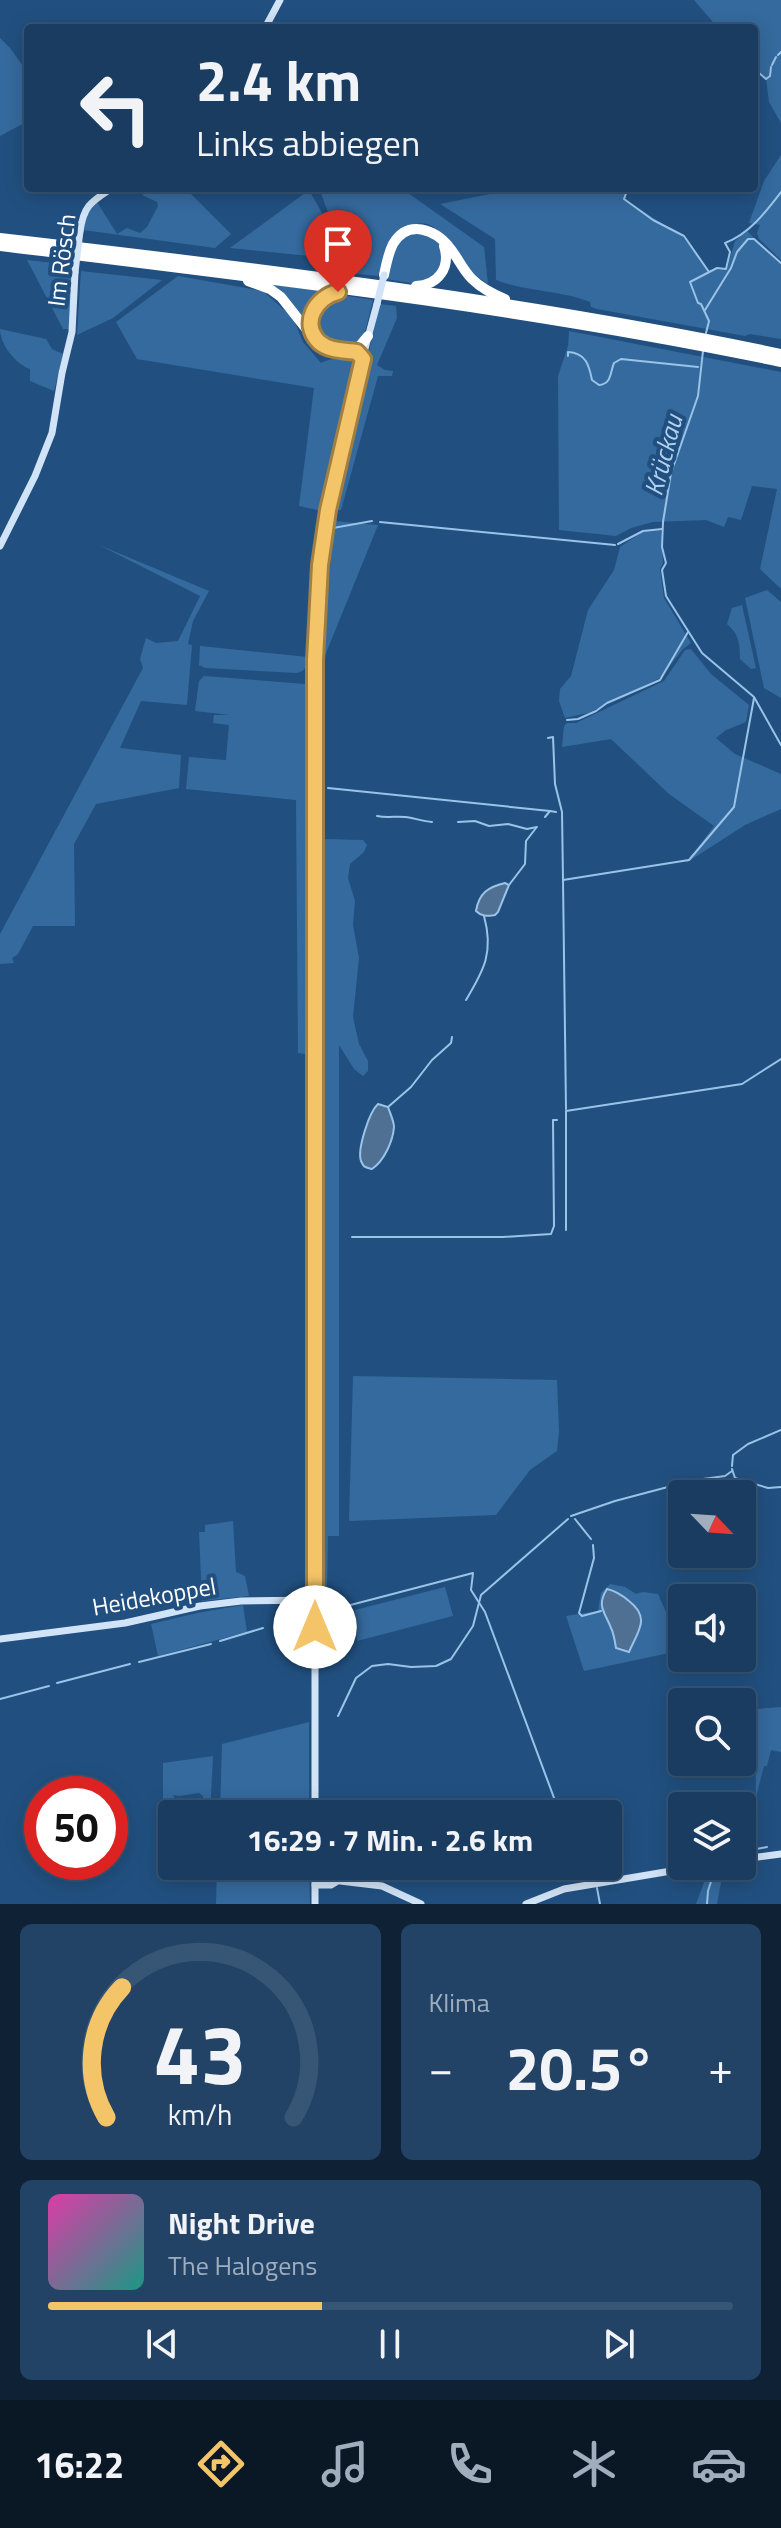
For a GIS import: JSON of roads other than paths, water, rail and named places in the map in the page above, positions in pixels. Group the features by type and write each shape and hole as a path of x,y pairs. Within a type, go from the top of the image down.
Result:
{"highway":[{"path":"384,275 392,246 407,231 425,229 442,240 481,287 525,307"},
{"path":"0,238 390,286 525,307 705,343 781,362"},
{"path":"390,286 420,286 435,281 446,266 442,240"},
{"path":"0,246 355,290 781,354"},
{"path":"219,272 278,294 317,340 363,359"},
{"path":"317,340 311,320 316,304 331,294 355,290"},
{"path":"347,351 361,346 368,336"}],"main road":[{"path":"267,24 280,0"},
{"name":"Im Rösch","path":"0,546 49,445 72,332 82,217 88,205 106,192"},
{"path":"315,1800 315,673 320,565 328,510 384,275"},
{"path":"298,1600 315,1579"},
{"name":"Heidekoppel","path":"0,1639 125,1623 200,1606 241,1601 315,1600"},
{"path":"756,1857 781,1854"},
{"path":"526,1904 564,1889 668,1872"},
{"path":"315,1882 326,1885 336,1882"},
{"path":"315,1882 382,1886 421,1904"},
{"path":"315,1882 315,1903"},
{"path":"315,1903 326,1885"}],"waterway":[{"path":"778,55 781,52"},
{"path":"772,65 776,57"},
{"path":"759,73 766,79 770,76 771,67"},
{"path":"627,192 624,199 653,220 684,236 709,272"},
{"name":"Krückau","path":"706,333 709,321 690,282 717,268 726,269 730,252 725,243 749,228 781,192"},
{"path":"705,310 731,268 737,252 748,239 754,239 781,263"},
{"name":"Krückau","path":"703,351 698,396 671,473 663,522 662,547 666,563 662,570 666,596 702,653 754,697 781,745"},
{"path":"568,356 568,352 583,357 592,380 599,385 608,380 614,363 621,359 698,367"},
{"path":"323,619 333,528 372,521"},
{"path":"380,522 615,545"},
{"path":"618,544 643,531 662,529"},
{"path":"567,720 578,719 660,680 688,632"},
{"path":"548,738 553,737 555,784 562,812 563,880 689,860 734,807 754,698"},
{"path":"328,788 550,811"},
{"path":"545,817 550,811 556,812"},
{"path":"377,816 432,822"},
{"path":"458,822 475,821 489,826 508,824 527,829 537,827"},
{"path":"509,885 525,864 526,841 536,828"},
{"path":"563,880 566,1109"},
{"path":"466,1000 486,960 488,940 484,916"},
{"path":"388,1107 411,1087 432,1060 451,1043 452,1037"},
{"path":"566,1230 566,1111 742,1084 781,1059"},
{"path":"352,1237 551,1234 554,1226 553,1120 557,1120"},
{"path":"732,1466 733,1455 748,1444 781,1430"},
{"path":"732,1469 735,1478 768,1488 781,1487"},
{"path":"703,1479 725,1476 732,1471"},
{"path":"571,1516 698,1479"},
{"path":"338,1716 356,1678 372,1666 436,1666 451,1659 473,1626 481,1595 568,1519"},
{"path":"575,1519 591,1539"},
{"path":"593,1545 594,1558 579,1613 582,1616 601,1611"},
{"path":"339,1608 473,1573 471,1590 485,1612 555,1800"},
{"path":"322,1612 334,1609"},
{"path":"279,1624 307,1616"},
{"path":"220,1641 263,1628"},
{"path":"139,1662 211,1644"},
{"path":"57,1683 130,1664"},
{"path":"0,1699 49,1686"},
{"path":"756,1849 767,1847"},
{"path":"707,1904 712,1880"},
{"path":"597,1888 600,1904"}]}
